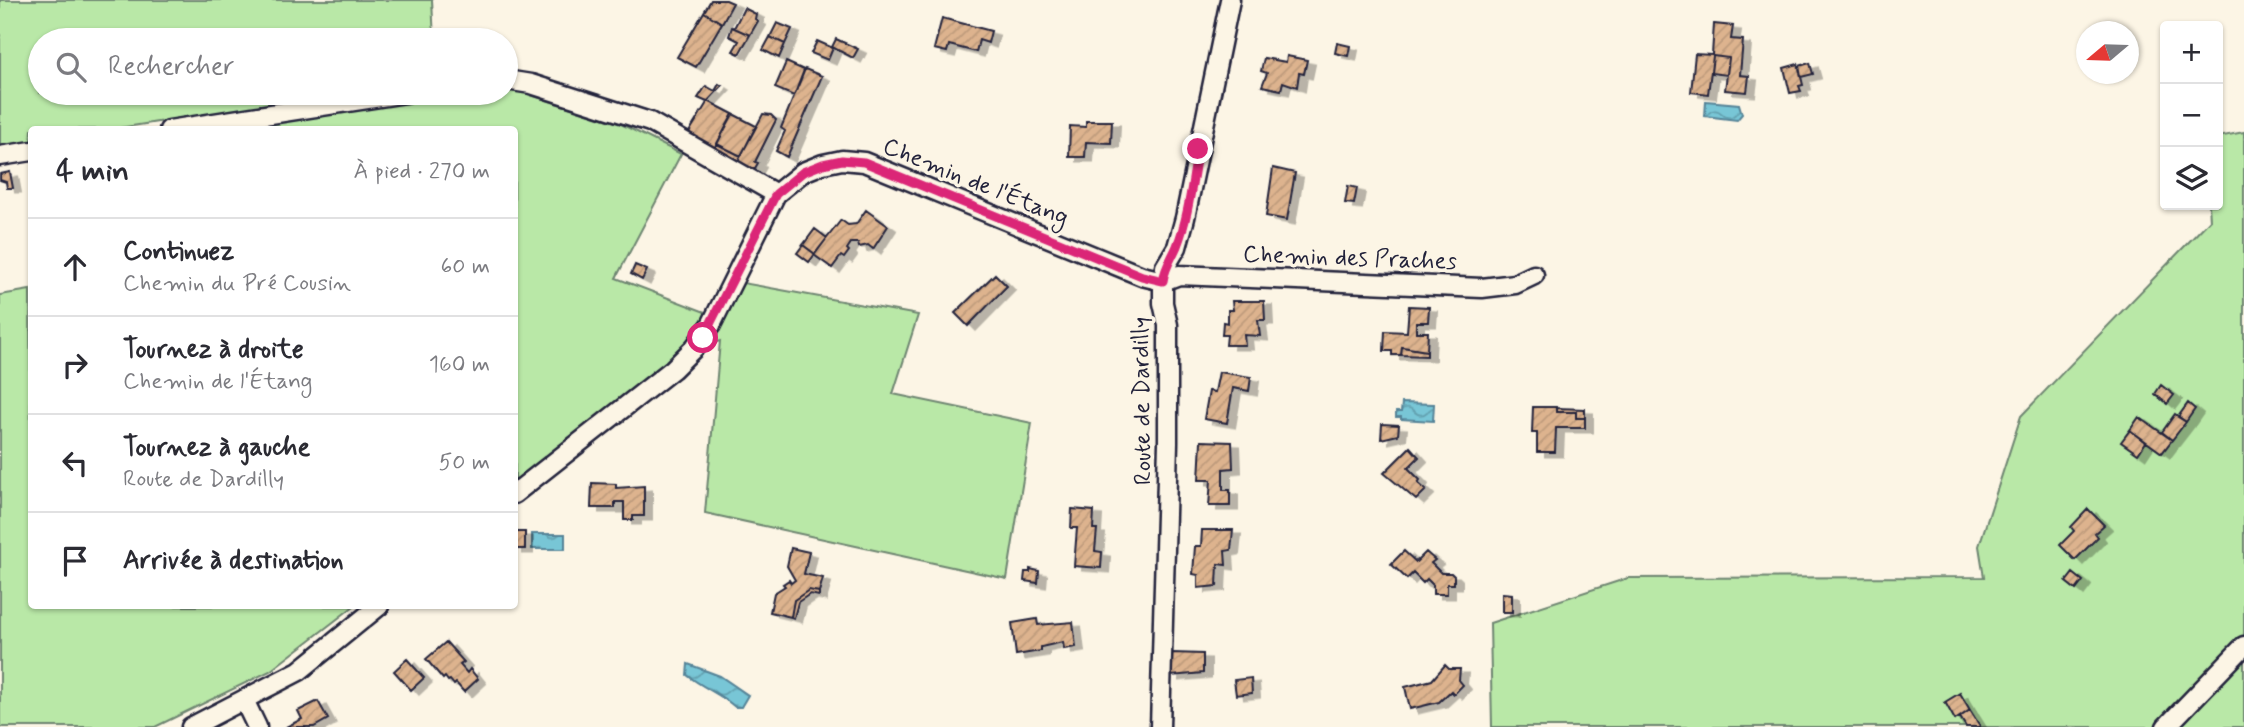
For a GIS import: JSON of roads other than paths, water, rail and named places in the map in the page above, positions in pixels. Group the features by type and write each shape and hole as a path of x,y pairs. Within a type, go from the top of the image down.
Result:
{"street":[{"name":"Route de Dardilly","path":"1160,727 1168,443 1168,325 1163,303 1163,281 1165,268 1177,247 1185,218 1230,0"},
{"path":"518,81 531,83 650,122 776,194 710,326 694,348 673,369 518,491"},
{"path":"195,126 329,105"},
{"path":"0,156 28,152"},
{"name":"Chemin de l'Étang","path":"776,194 803,172 823,164 842,160 864,162 1142,276 1163,281"},
{"name":"Chemin des Praches","path":"1163,281 1179,275 1482,288 1515,284 1534,275"},
{"path":"191,727 299,671 375,609"},
{"path":"2166,727 2244,646"},
{"path":"244,700 257,727"}],"water":[{"path":"1706,101 1739,104 1742,114 1737,120 1705,116"},
{"path":"1402,403 1434,404 1433,421 1396,417 1396,412 1401,412"},
{"path":"532,534 565,534 565,549 532,549"},
{"path":"688,664 720,676 748,695 741,707 735,707 687,675"}]}
